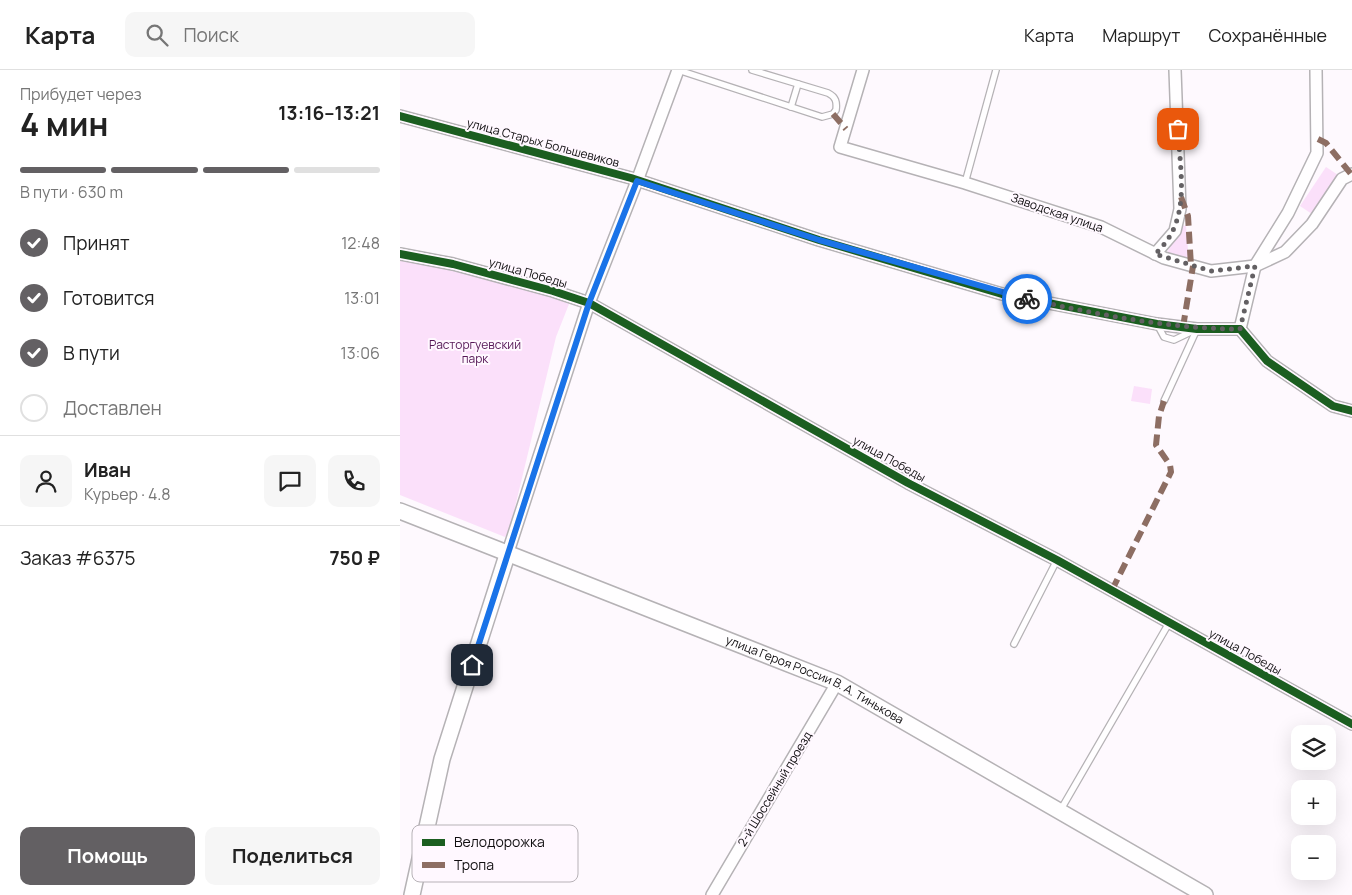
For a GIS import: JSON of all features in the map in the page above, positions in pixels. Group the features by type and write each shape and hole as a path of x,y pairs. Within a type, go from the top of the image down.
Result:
{"street":[{"path":"428,825 442,760 589,303 678,70"},
{"name":"Заводская улица","path":"863,70 840,147 965,183 1102,227 1155,254 1211,271 1255,266 1285,252 1312,224 1342,179 1352,174"},
{"path":"1155,254 1175,231 1180,209 1175,70"},
{"path":"1316,70 1317,153 1288,213 1255,266 1240,329 1267,361 1333,406 1352,411"},
{"name":"улица Старых Большевиков","path":"400,116 637,181 819,240 1002,294 1157,324 1197,329 1240,329"},
{"name":"улица Победы","path":"400,254 453,264 553,290 589,303 908,483 1057,560 1352,724"},
{"name":"улица Героя России В. А. Тинькова","path":"400,511 837,683 1205,895"},
{"name":"2-й Шоссейный проезд","path":"712,895 837,683"},
{"path":"412,895 415,882"}],"lane":[{"path":"678,70 822,117 833,114 836,110 834,96 752,70"},
{"path":"965,183 996,70"},
{"path":"792,107 798,84"},
{"path":"1164,401 1197,329"},
{"path":"1014,644 1057,560"},
{"path":"1060,812 1170,623"}],"green space":[{"path":"1326,167 1338,175 1312,214 1300,206"},
{"path":"1181,225 1186,226 1189,262 1167,253"},
{"name":"Расторгуевский парк","path":"400,259 530,288 569,304 556,337 509,532 505,537 400,495"},
{"path":"1134,386 1152,389 1150,404 1131,401"}],"marked path":[{"path":"833,114 846,129"},
{"path":"1318,139 1326,143 1351,174"},
{"path":"1181,197 1188,216 1191,266"},
{"path":"1183,327 1193,266"},
{"path":"1112,590 1171,472 1170,465 1156,445 1159,416 1164,401"}],"cycle path":[{"path":"400,116 631,178 819,240 1002,294 1157,324 1197,329 1240,329 1267,361 1333,406 1352,411"},
{"path":"400,254 453,264 553,291 589,303 908,483 1057,560 1352,724"}],"way so far":[{"path":"1027,299 1157,324 1197,329 1240,329 1255,266 1211,271 1155,254 1166,244 1175,231 1179,216 1181,188 1178,129"}],"route":[{"path":"472,665 549,421 589,303 637,181 819,240 1002,294 1027,299"}]}
